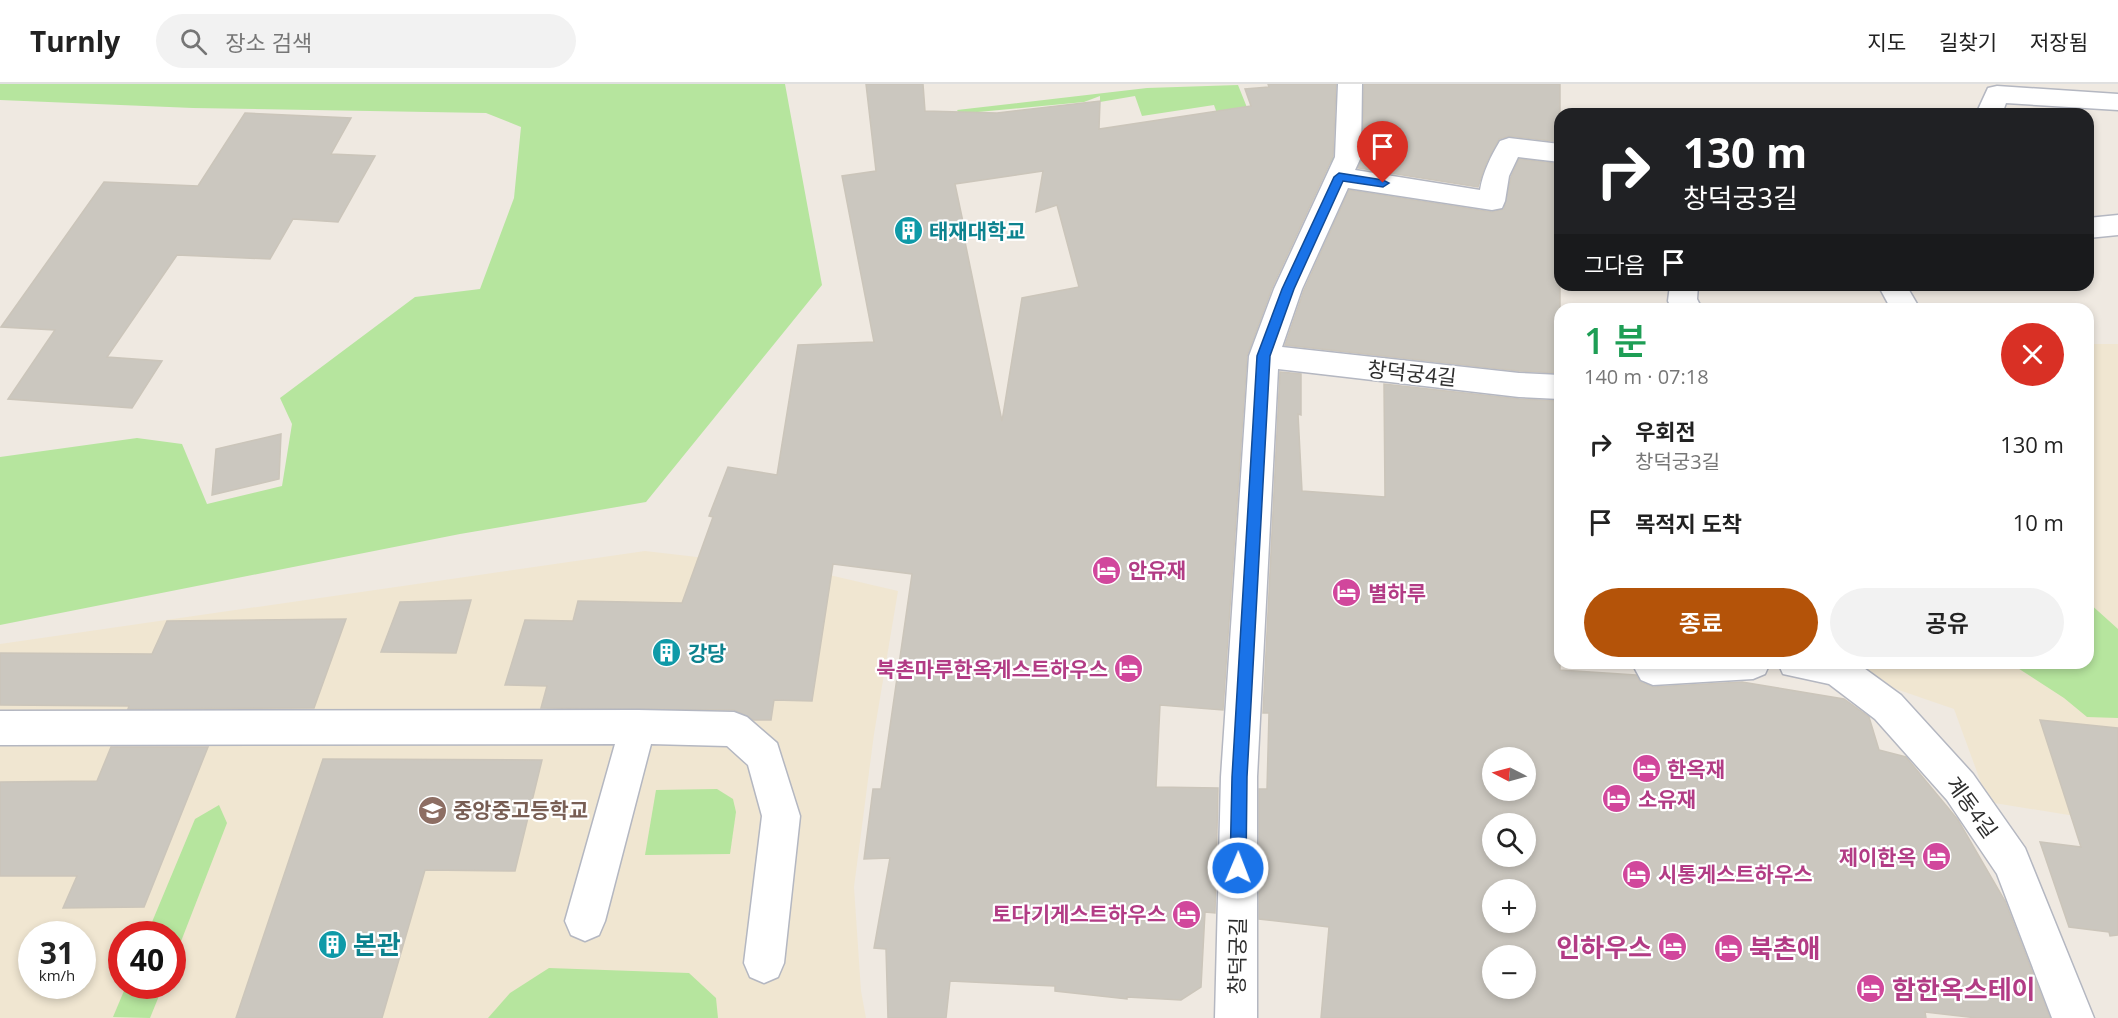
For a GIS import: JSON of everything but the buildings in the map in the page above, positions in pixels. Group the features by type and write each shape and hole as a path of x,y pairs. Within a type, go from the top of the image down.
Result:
{"street":[{"name":"창덕궁길","path":"1236,1018 1239,777 1264,356 1288,289 1348,157 1350,84"},
{"path":"1991,108 1997,94 2118,102"},
{"path":"1339,177 1492,201 1496,176 1509,147 1554,152"},
{"path":"2094,227 2118,225"},
{"name":"창덕궁4길","path":"1264,356 1519,385 1554,387"},
{"name":"계동4길","path":"1836,669 1888,707 1960,787 2011,862 2073,1018"},
{"path":"0,728 638,727 734,729 764,755 781,816 764,963"},
{"path":"585,921 638,727"}],"shaded area":[{"path":"2094,344 2118,344 2118,823 1988,802 1954,709 1861,677 1857,669 2094,669"},
{"name":"중앙중고등학교","path":"645,551 808,570 898,591 874,734 854,887 861,991 866,1018 0,1018 0,644"}],"green space":[{"path":"0,84 785,84 822,285 646,502 460,534 0,625 0,457 137,438 182,444 207,504 282,486 292,424 280,398 415,297 480,289 514,198 521,127 486,113 193,108 0,100"},
{"path":"1238,85 1252,120 1253,151 1295,152 1339,158 1336,163 1258,156 1256,161 1249,161 1245,156 1248,148 1247,120 1219,119 1214,105 1142,116 1135,96 1100,102 1100,96 1084,102 978,112 988,140 986,151 957,110 1147,88"},
{"path":"2094,607 2118,629 2118,718 2087,717 2064,698 2019,669 2094,669"},
{"path":"717,789 733,799 736,812 730,854 645,855 656,790"},
{"path":"219,805 227,823 186,929 186,921 152,921 195,819"},
{"path":"549,968 689,973 716,998 718,1018 488,1018 510,993"},
{"path":"121,999 158,999 150,1018 113,1017"}],"place":[{"name":"태재대학교","path":"908,231"},
{"name":"안유재","path":"1107,570"},
{"name":"별하루","path":"1347,593"},
{"name":"강당","path":"667,653"},
{"name":"북촌마루한옥게스트하우스","path":"1129,669"},
{"name":"한옥재","path":"1646,769"},
{"name":"소유재","path":"1617,799"},
{"name":"중앙중고등학교","path":"432,810"},
{"name":"제이한옥","path":"1937,857"},
{"name":"시통게스트하우스","path":"1637,874"},
{"name":"토다기게스트하우스","path":"1187,914"},
{"name":"본관","path":"332,944"},
{"name":"인하우스","path":"1673,947"},
{"name":"북촌애","path":"1728,948"},
{"name":"함한옥스테이","path":"1871,989"}],"route":[{"path":"1238,868 1239,777 1264,356 1288,289 1339,177 1383,183"}]}
